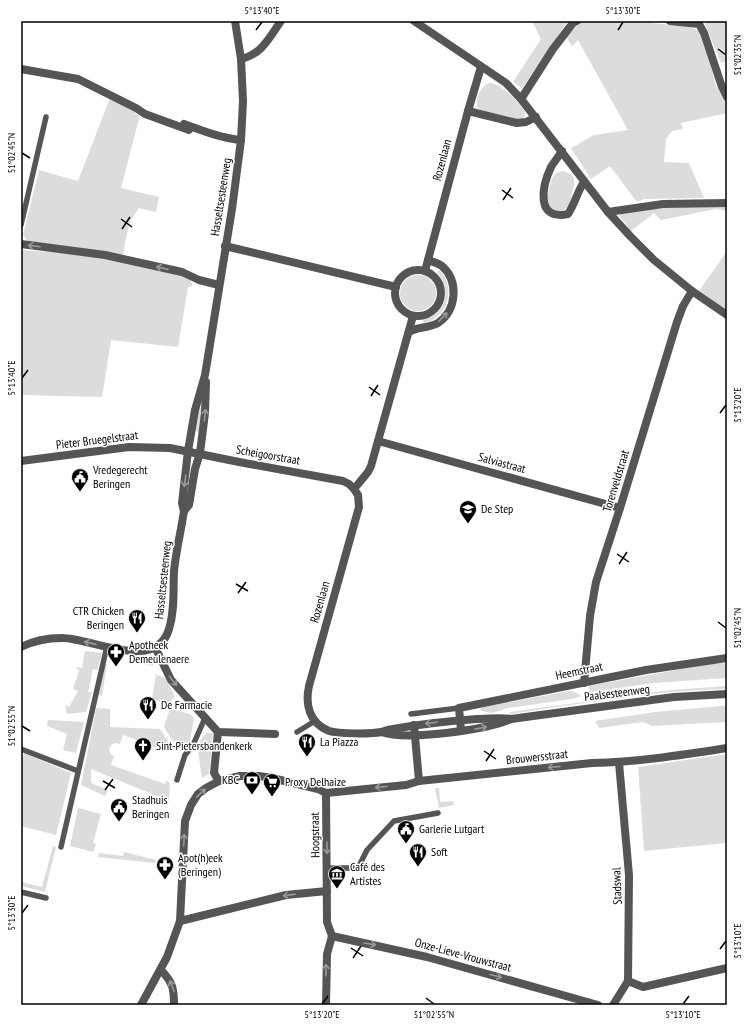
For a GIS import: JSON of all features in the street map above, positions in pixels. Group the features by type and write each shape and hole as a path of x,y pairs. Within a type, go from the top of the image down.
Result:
{"street":[{"name":"Hasseltsesteenweg","path":"155,647 164,639 170,628 175,595 174,571 184,511 182,502 188,451 195,410 205,375 241,140 243,101 241,60 235,21"},
{"path":"241,60 250,57 260,50 281,21"},
{"path":"414,21 506,83 522,99 608,212 654,260 692,291 727,315"},
{"path":"522,99 553,49 573,23 577,21"},
{"path":"670,21 699,24 727,97"},
{"name":"Rozenlaan","path":"425,271 481,67"},
{"path":"21,70 78,79 145,114 189,130"},
{"path":"468,111 517,123 526,122 536,117"},
{"path":"152,113 211,134 241,140"},
{"path":"562,151 551,167 548,175 543,200 546,209 555,215 568,214 572,209 579,189 584,182"},
{"path":"608,212 662,204 727,203"},
{"path":"21,244 105,255 182,272 199,280 219,285"},
{"path":"225,246 396,287"},
{"path":"409,332 415,328 426,328 438,322 446,316 453,299 453,285 450,277 441,266 428,260"},
{"path":"413,270 425,271 437,279 440,285 440,299 438,306 427,315 413,316 406,313 396,302 396,287 398,281 407,273 413,270"},
{"name":"Torenveldstraat","path":"584,683 590,616 596,582 677,322 683,306 692,291"},
{"path":"354,489 368,472 413,316"},
{"name":"Hasseltsesteenweg","path":"184,511 189,505 195,469 200,453 205,413 205,375"},
{"name":"Salviastraat","path":"378,441 620,508"},
{"name":"Pieter Bruegelstraat","path":"21,461 129,447 170,448 200,453"},
{"name":"Scheigoorstraat","path":"200,453 239,462 331,478 349,484 354,489"},
{"name":"Rozenlaan","path":"315,721 308,710 306,697 359,507 358,495 354,489"},
{"path":"21,647 37,641 63,638 76,639 135,652 142,652 155,647 171,680 218,732 275,734"},
{"name":"Heemstraat","path":"459,708 646,670 727,658"},
{"name":"Paalsesteenweg","path":"315,721 325,729 336,732 380,732 388,729 414,725 460,720 511,719 674,698 727,694"},
{"path":"459,708 461,730"},
{"name":"Paalsesteenweg","path":"380,732 388,735 415,736 501,724 511,719"},
{"path":"414,725 419,781"},
{"path":"218,732 214,773 219,781"},
{"name":"Brouwersstraat","path":"326,793 406,785 419,781 592,763 619,762 727,748"},
{"name":"Stadswal","path":"619,762 629,875 628,981"},
{"path":"141,1005 168,957 180,920 185,821 188,812 198,794 219,781 240,776 268,777 318,789 326,793"},
{"name":"Hoogstraat","path":"326,793 327,922 332,936"},
{"path":"180,920 286,895 327,891"},
{"path":"326,1005 327,954 332,936"},
{"name":"Onze-Lieve-Vrouwstraat","path":"332,936 427,957 585,1003 598,1005"},
{"path":"613,1005 628,981 643,986 727,968"},
{"path":"161,970 168,977 174,990 174,1005"}],"lane":[{"path":"21,225 46,117"},
{"path":"61,847 107,646"},
{"path":"411,714 459,708"},
{"path":"177,780 185,754 193,745 205,718"},
{"path":"297,732 315,721"},
{"path":"21,749 78,771"},
{"path":"327,868 358,868 367,850 394,821 438,812"},
{"path":"21,892 46,898"}],"shaded area":[{"path":"532,21 568,21 522,88 513,82 541,39"},
{"path":"585,21 633,21 688,26 699,31 706,47 716,86 727,105 727,113 681,123 683,129 672,131 666,139 664,162 689,163 704,198 644,199 637,202 610,166 591,179 571,148 594,135 628,130 578,40 572,46 566,37 577,26"},
{"path":"704,21 727,21 727,61 721,63"},
{"path":"489,83 504,89 514,98 525,112 524,118 521,120 481,110 478,107 478,96 483,88"},
{"path":"110,98 135,111 135,114 140,115 121,188 159,197 156,212 139,208 135,213 129,225 123,256 28,242 23,235 39,170 78,181"},
{"path":"564,171 572,175 574,186 569,205 560,211 550,207 547,201 547,195 554,175 558,172"},
{"path":"727,205 727,211 716,209 661,220 654,213 631,231 619,215 636,210"},
{"path":"21,250 104,258 184,276 190,279 192,286 188,287 178,347 111,340 102,397 21,395"},
{"path":"727,251 727,307 725,310 699,291"},
{"path":"439,270 445,277 448,285 447,301 444,309 439,315 424,323 423,320 431,317 437,312 442,307 445,300 445,286 437,272"},
{"path":"422,275 431,280 435,286 435,300 431,306 422,311 414,311 405,306 401,300 400,289 405,280 411,276"},
{"path":"198,409 202,409 199,432 195,431"},
{"path":"85,651 102,653 97,670 93,669 88,692 92,692 86,712 67,714 65,705 69,707 78,691 73,689 79,670 76,669 77,667 82,668"},
{"path":"145,656 154,666 139,664"},
{"path":"727,663 727,678 654,683 590,692 589,686 709,664"},
{"path":"105,664 107,664 102,696 99,695"},
{"path":"156,674 166,679 175,697 167,704 152,699"},
{"path":"727,686 727,689 645,695 510,714 510,712 671,690"},
{"path":"569,691 575,692 581,696 572,699 508,708 492,713 481,711 480,709 484,707"},
{"path":"727,706 727,722 652,726 643,722 599,728 595,721 655,712"},
{"path":"96,708 110,709 110,727 160,729 172,748 163,750 123,735 120,744 116,743 111,745 109,749 111,755 114,756 111,765 165,784 166,781 170,783 169,801 91,769 91,783 108,790 105,796 81,785"},
{"path":"170,709 190,714 194,718 189,746 179,747 165,729 164,726"},
{"path":"48,720 84,722 76,753 63,750 67,734 47,726"},
{"path":"206,733 213,733 209,774 202,778 197,745"},
{"path":"24,753 71,773 56,835 21,826 21,764"},
{"path":"727,754 727,843 644,851 638,767"},
{"path":"435,788 439,788 440,802 453,801 454,805 439,808"},
{"path":"78,808 101,814 93,843 96,844 93,852 70,846"},
{"path":"53,846 56,847 45,892 21,886 21,882 42,887"},
{"path":"124,852 156,860 155,863 98,857 99,853 123,856"}],"place":[{"name":"Vredegerecht Beringen","path":"80,492"},
{"name":"De Step","path":"468,524"},
{"name":"CTR Chicken Beringen","path":"137,633"},
{"name":"Apotheek Demeulenaere","path":"116,667"},
{"name":"De Farmacie","path":"148,720"},
{"name":"La Piazza","path":"307,757"},
{"name":"Sint-Pietersbandenkerk","path":"143,761"},
{"name":"KBC","path":"252,795"},
{"name":"Proxy Delhaize","path":"272,797"},
{"name":"Stadhuis Beringen","path":"119,822"},
{"name":"Garlerie Lutgart","path":"406,844"},
{"name":"Soft","path":"418,867"},
{"name":"Apot(h)eek (Beringen)","path":"165,880"},
{"name":"Café des Artistes","path":"337,889"}]}
